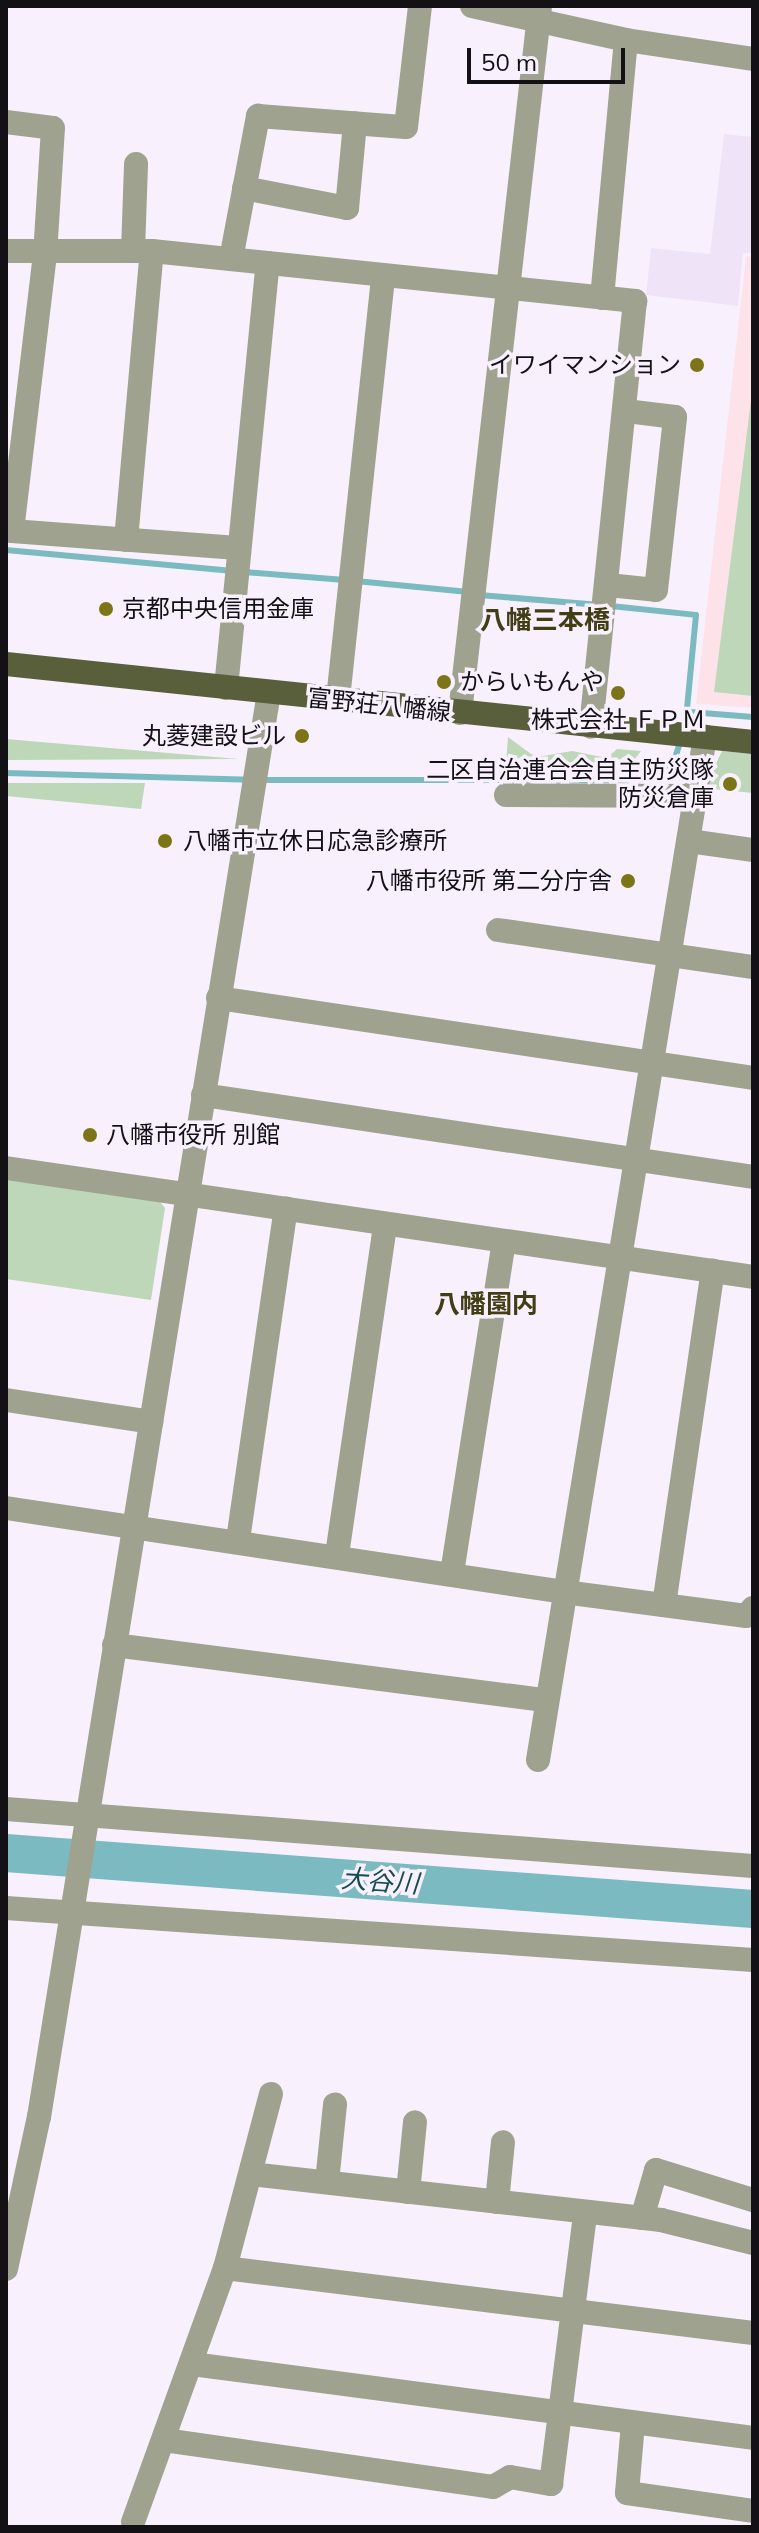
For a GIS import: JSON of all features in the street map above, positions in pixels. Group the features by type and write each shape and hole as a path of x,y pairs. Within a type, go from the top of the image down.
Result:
{"main road":[{"name":"富野荘八幡線","path":"6,664 753,742"}],"street":[{"path":"231,259 258,116 406,127 420,6"},
{"path":"472,6 539,13 626,40 753,59"},
{"path":"460,713 470,601 539,13"},
{"path":"602,298 626,40"},
{"path":"6,122 53,128 45,254 12,531 126,540 236,561"},
{"path":"244,188 347,208 355,123"},
{"path":"126,540 142,251 136,164"},
{"path":"6,251 45,254 142,251 635,301 627,411 591,727"},
{"path":"226,688 236,561 268,263"},
{"path":"338,699 383,275"},
{"path":"607,598 656,590 675,417 627,411"},
{"path":"6,2269 39,2117 269,693"},
{"path":"538,1760 544,1700 672,955 693,796 705,737"},
{"path":"506,795 693,796"},
{"path":"689,841 753,850"},
{"path":"498,930 753,967"},
{"path":"218,998 753,1078"},
{"path":"203,1095 753,1177"},
{"path":"6,1168 753,1277"},
{"path":"238,1540 286,1208"},
{"path":"337,1555 385,1225"},
{"path":"452,1573 504,1241"},
{"path":"664,1605 713,1271"},
{"path":"6,1400 151,1422"},
{"path":"6,1508 238,1540 564,1592 746,1616 753,1608"},
{"path":"114,1645 544,1700"},
{"path":"6,1809 86,1818 753,1866"},
{"path":"6,1908 72,1910 753,1960"},
{"path":"133,2522 225,2268 271,2094"},
{"path":"327,2182 335,2104"},
{"path":"408,2192 415,2122"},
{"path":"497,2202 503,2142"},
{"path":"642,2218 656,2170 753,2200"},
{"path":"251,2174 642,2218 753,2243"},
{"path":"164,2440 493,2487 510,2477 551,2484 585,2213"},
{"path":"225,2268 753,2333"},
{"path":"192,2364 753,2438"},
{"path":"633,2423 627,2493 753,2511"}],"shaded area":[{"path":"724,134 753,137 753,253 743,253 738,306 646,295 651,248 710,254"},
{"path":"746,256 753,257 753,708 696,704"}],"green space":[{"path":"753,385 753,696 714,692"},
{"path":"508,737 531,754 543,756 572,751 607,758 617,749 641,751 628,768 506,764"},
{"path":"6,739 238,759 6,760"},
{"path":"722,751 753,754 753,793 704,788"},
{"path":"6,783 145,783 141,809 6,796"},
{"path":"6,1176 156,1197 165,1208 151,1300 6,1279"}],"waterway":[{"path":"6,550 233,571"},
{"path":"245,572 345,580"},
{"path":"356,581 468,592"},
{"path":"479,595 600,605"},
{"path":"611,606 696,615 685,729"},
{"path":"690,712 753,717"},
{"path":"261,780 625,780 649,777 674,761 681,740"},
{"path":"6,773 250,780"},
{"name":"大谷川","path":"6,1853 753,1909"}],"place":[{"name":"イワイマンション","path":"697,365"},
{"name":"京都中央信用金庫","path":"106,609"},
{"name":"からいもんや","path":"444,682"},
{"name":"株式会社 ＦＰＭ","path":"618,693"},
{"name":"丸菱建設ビル","path":"302,736"},
{"name":"二区自治連合会自主防災隊 防災倉庫","path":"730,784"},
{"name":"八幡市立休日応急診療所","path":"165,841"},
{"name":"八幡市役所 第二分庁舎","path":"628,881"},
{"name":"八幡市役所 別館","path":"90,1135"}],"district":[{"name":"八幡三本橋","path":"545,620"},
{"name":"八幡園内","path":"486,1304"}]}
